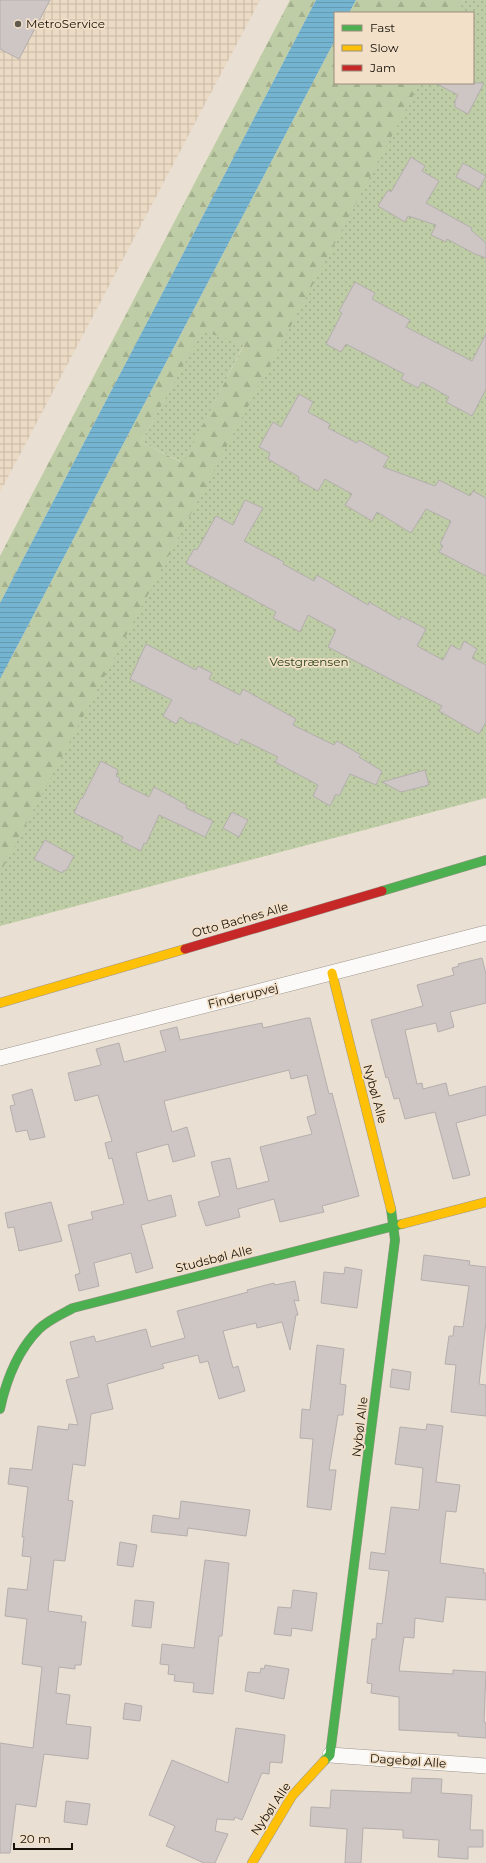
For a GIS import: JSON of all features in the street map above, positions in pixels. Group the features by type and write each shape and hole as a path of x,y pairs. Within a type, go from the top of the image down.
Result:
{"street":[{"name":"Otto Baches Alle","path":"0,1003 486,860"},
{"name":"Finderupvej","path":"0,1058 486,933"},
{"name":"Nybøl Alle","path":"252,1863 292,1796 330,1755 394,1248 390,1200 332,973"},
{"name":"Studsbøl Alle","path":"0,1409 1,1400 20,1356 40,1329 73,1308 486,1202"},
{"name":"Dagebøl Alle","path":"330,1755 486,1766"}],"shaded area":[{"path":"0,0 260,0 0,492"}],"green space":[{"path":"290,0 316,0 0,603 0,556"},
{"path":"356,0 464,0 458,12 350,12"},
{"name":"Vestgrænsen","path":"464,0 486,0 486,798 0,926 0,872 418,84 474,84 474,12 458,12"},
{"path":"334,42 334,84 419,84 0,873 0,679","holes":["203,331 244,345 183,463 141,442"]},
{"path":"203,330 244,344 184,463 141,442"}],"water":[{"path":"316,0 356,0 350,12 334,12 334,42 0,679 0,603"}],"building":[{"name":"MetroService","path":"0,0 50,0 19,59 0,49"},
{"path":"484,83 468,114 455,107 455,101 458,95 437,84"},
{"path":"411,157 425,166 422,171 439,181 426,203 472,228 471,230 486,243 486,258 475,254 447,239 446,242 431,235 436,225 408,216 405,222 378,206 388,190 391,192"},
{"path":"463,163 486,176 479,189 456,177"},
{"path":"355,282 375,293 372,299 410,320 406,327 472,361 486,334 486,389 472,416 446,402 449,397 422,382 418,388 401,379 404,374 346,344 341,352 326,344 342,313 339,311"},
{"path":"299,394 313,402 308,412 330,424 328,428 357,443 359,440 389,457 383,467 435,486 439,480 470,496 473,491 486,498 486,576 439,552 443,546 440,544 451,521 426,509 411,533 377,512 372,521 345,505 352,494 325,479 318,491 298,480 299,477 268,459 270,453 259,447 273,422 281,427"},
{"path":"245,500 263,508 244,541 284,562 283,564 314,581 317,575 368,605 369,602 400,620 401,616 426,629 417,646 443,660 451,645 460,650 464,641 477,649 472,658 486,665 486,722 479,734 439,711 442,706 328,647 336,630 308,615 300,632 273,618 276,612 186,563 194,549 197,550 216,516 233,525"},
{"path":"146,644 196,670 198,666 212,673 209,679 240,695 243,689 296,719 293,725 334,745 337,741 361,755 359,757 382,771 376,785 350,774 339,796 336,794 330,806 313,796 318,785 275,762 278,757 241,739 238,745 192,722 191,724 180,717 176,724 163,716 172,700 130,679"},
{"path":"101,761 118,770 116,776 120,778 119,782 149,797 154,787 187,805 186,808 213,821 205,837 159,815 146,844 144,843 141,851 121,841 123,837 74,813"},
{"path":"425,770 429,785 401,792 382,782"},
{"path":"232,812 248,820 239,837 223,828"},
{"path":"45,840 74,856 66,871 64,870 62,873 34,859"},
{"path":"482,958 486,974 486,1003 450,1012 454,1027 438,1032 436,1023 405,1030 417,1084 422,1083 423,1089 446,1083 449,1096 486,1086 486,1115 456,1123 470,1175 453,1179 435,1112 405,1119 399,1098 394,1099 388,1077 386,1078 371,1020 423,1006 417,985 454,975 452,968 459,966 458,964"},
{"path":"310,1018 329,1094 332,1093 359,1196 322,1206 324,1212 280,1222 274,1199 238,1209 240,1217 206,1226 198,1202 220,1196 211,1162 230,1158 237,1189 269,1181 260,1147 312,1134 307,1117 316,1114 307,1075 291,1079 289,1070 164,1101 172,1132 187,1127 195,1156 173,1162 168,1144 136,1153 148,1201 171,1195 176,1216 141,1225 153,1268 136,1273 131,1253 94,1263 99,1286 79,1291 75,1275 80,1273 68,1225 93,1219 91,1212 124,1204 112,1158 109,1159 105,1143 112,1141 98,1095 75,1101 68,1073 101,1065 96,1049 119,1043 124,1062 166,1051 160,1031 177,1027 180,1040 262,1023 263,1028"},
{"path":"32,1089 45,1137 30,1140 27,1130 16,1132 10,1106 15,1105 12,1095"},
{"path":"51,1202 62,1241 19,1251 14,1227 8,1228 5,1213"},
{"path":"424,1255 470,1261 469,1265 486,1267 486,1322 479,1384 486,1385 486,1416 451,1412 456,1365 445,1364 449,1336 453,1336 454,1326 463,1327 469,1286 421,1280"},
{"path":"345,1267 362,1270 357,1308 321,1303 324,1272 344,1274"},
{"path":"295,1281 299,1301 294,1300 298,1315 296,1315 290,1350 282,1322 257,1328 256,1323 223,1331 233,1368 238,1366 245,1391 219,1399 208,1361 200,1363 198,1355 162,1364 164,1368 107,1384 113,1409 91,1414 85,1466 73,1464 68,1500 73,1501 65,1561 54,1560 48,1611 82,1616 81,1622 86,1622 81,1665 75,1665 75,1669 59,1667 56,1693 70,1695 66,1724 91,1727 88,1759 44,1754 36,1807 16,1804 10,1853 0,1853 0,1743 33,1748 42,1667 22,1664 27,1619 5,1616 8,1588 27,1590 31,1557 22,1556 24,1537 22,1537 28,1487 8,1484 10,1468 32,1470 38,1426 68,1430 69,1424 78,1425 66,1380 79,1377 70,1342 94,1336 96,1342 146,1329 151,1347 185,1338 177,1311 248,1292 247,1290 274,1283 275,1285"},
{"path":"317,1345 344,1349 340,1384 346,1385 343,1415 338,1415 329,1470 336,1470 331,1510 307,1507 313,1439 300,1438 302,1409 310,1410"},
{"path":"392,1369 411,1372 409,1390 390,1387"},
{"path":"427,1424 443,1426 436,1482 460,1485 456,1512 446,1511 440,1563 484,1569 483,1573 486,1573 486,1600 446,1597 443,1622 415,1618 414,1638 404,1637 399,1671 453,1674 453,1670 486,1672 484,1722 486,1723 486,1738 458,1736 458,1733 399,1730 399,1697 371,1693 372,1684 367,1683 372,1639 376,1639 377,1623 382,1624 389,1571 369,1569 371,1552 385,1554 391,1507 419,1510 423,1468 395,1464 400,1427 426,1430"},
{"path":"181,1501 250,1510 246,1536 188,1528 187,1536 151,1532 153,1515 179,1519"},
{"path":"120,1542 137,1545 133,1567 117,1565"},
{"path":"205,1560 229,1563 222,1636 219,1636 213,1694 193,1692 194,1683 174,1681 175,1675 168,1674 169,1665 160,1664 162,1644 194,1648"},
{"path":"293,1590 317,1593 312,1631 292,1628 291,1636 274,1634 278,1607 291,1608"},
{"path":"135,1600 154,1602 151,1628 132,1626"},
{"path":"265,1665 289,1669 284,1699 245,1691 248,1672 260,1673 261,1668 264,1669"},
{"path":"125,1703 142,1706 140,1721 123,1719"},
{"path":"236,1728 285,1735 282,1763 270,1762 269,1774 262,1773 242,1820 235,1817 234,1820 217,1819 215,1831 228,1834 215,1863 204,1863 166,1846 175,1826 149,1815 172,1760 228,1783"},
{"path":"412,1778 442,1779 441,1793 472,1795 470,1830 483,1830 483,1847 468,1847 468,1859 438,1857 439,1840 403,1838 403,1830 363,1828 361,1863 345,1863 347,1829 310,1826 311,1807 330,1808 331,1790 411,1793"},
{"path":"66,1801 90,1804 87,1825 64,1822"}],"traffic: fast":[{"path":"382,891 486,860"},
{"path":"324,1761 330,1755 395,1240 391,1209"},
{"path":"0,1409 9,1377 25,1346 39,1329 55,1317 73,1308 402,1224"}],"traffic: slow":[{"path":"0,1003 185,949"},
{"path":"332,973 391,1209"},
{"path":"402,1224 486,1202"},
{"path":"252,1863 292,1796 324,1761"}],"traffic: jam":[{"path":"185,949 382,891"}],"place":[{"name":"MetroService","path":"18,24"}]}
